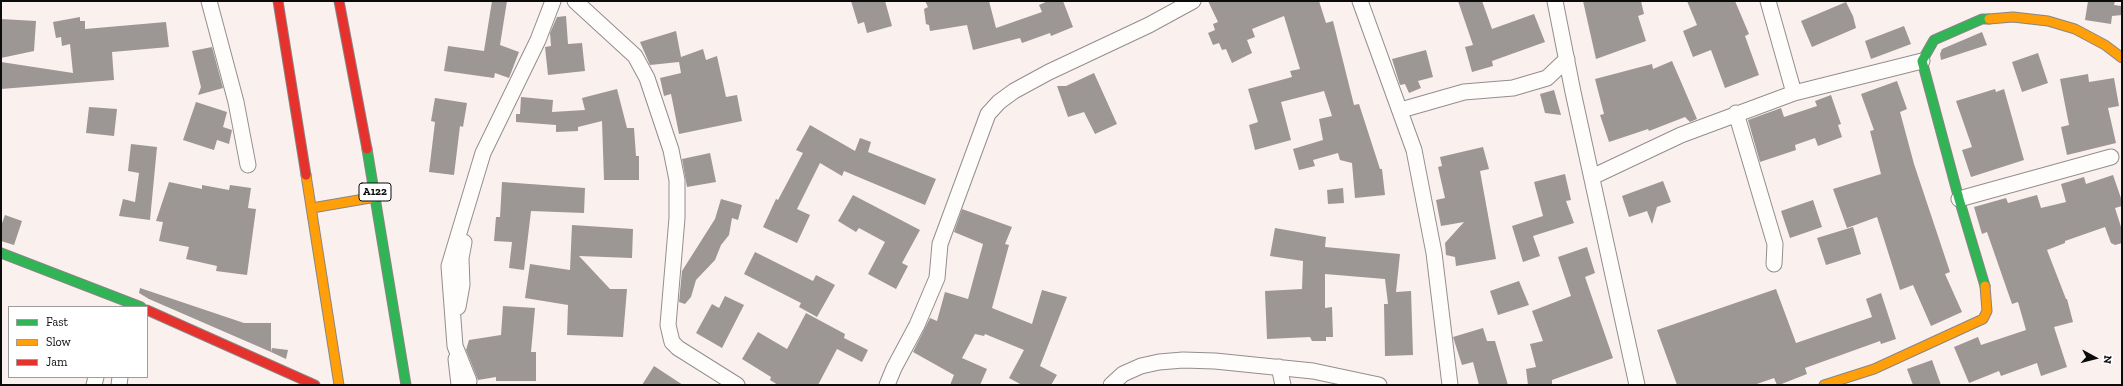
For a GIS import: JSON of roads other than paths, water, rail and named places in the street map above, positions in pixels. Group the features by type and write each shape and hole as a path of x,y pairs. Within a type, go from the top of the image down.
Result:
{"main road":[{"path":"278,1 339,385"},
{"name":"A122","path":"339,1 376,197 406,385"},
{"path":"1824,385 1874,369 1983,319 1987,311 1987,293 1959,199 1922,61 1934,40 1982,19 2013,17 2048,21 2075,29 2105,44 2122,58"},
{"path":"312,208 376,197"},
{"path":"1,253 135,306"},
{"path":"148,310 316,385"}],"street":[{"path":"209,1 236,102 248,165"},
{"path":"464,383 457,379 454,332 462,284 461,258 466,231 553,1"},
{"path":"575,1 635,56 647,78 671,150 677,180 677,218 668,325 672,342 678,348 737,385"},
{"path":"1360,1 1401,110 1414,150 1424,194 1434,253 1450,385"},
{"path":"1555,1 1637,385"},
{"path":"1768,1 1794,93"},
{"path":"887,385 894,368 917,325 937,278 940,244 988,114 999,102 1014,91 1049,72 1149,25 1186,3"},
{"path":"1401,110 1464,92 1513,88 1547,78 1567,59"},
{"path":"1592,177 1648,149 1736,113 1794,93 1922,61"},
{"path":"1736,113 1774,244 1774,264"},
{"path":"1959,199 2111,157"},
{"path":"1111,385 1123,374 1141,366 1159,362 1215,361 1313,371 1379,385"},
{"path":"1279,367 1283,385"}]}
